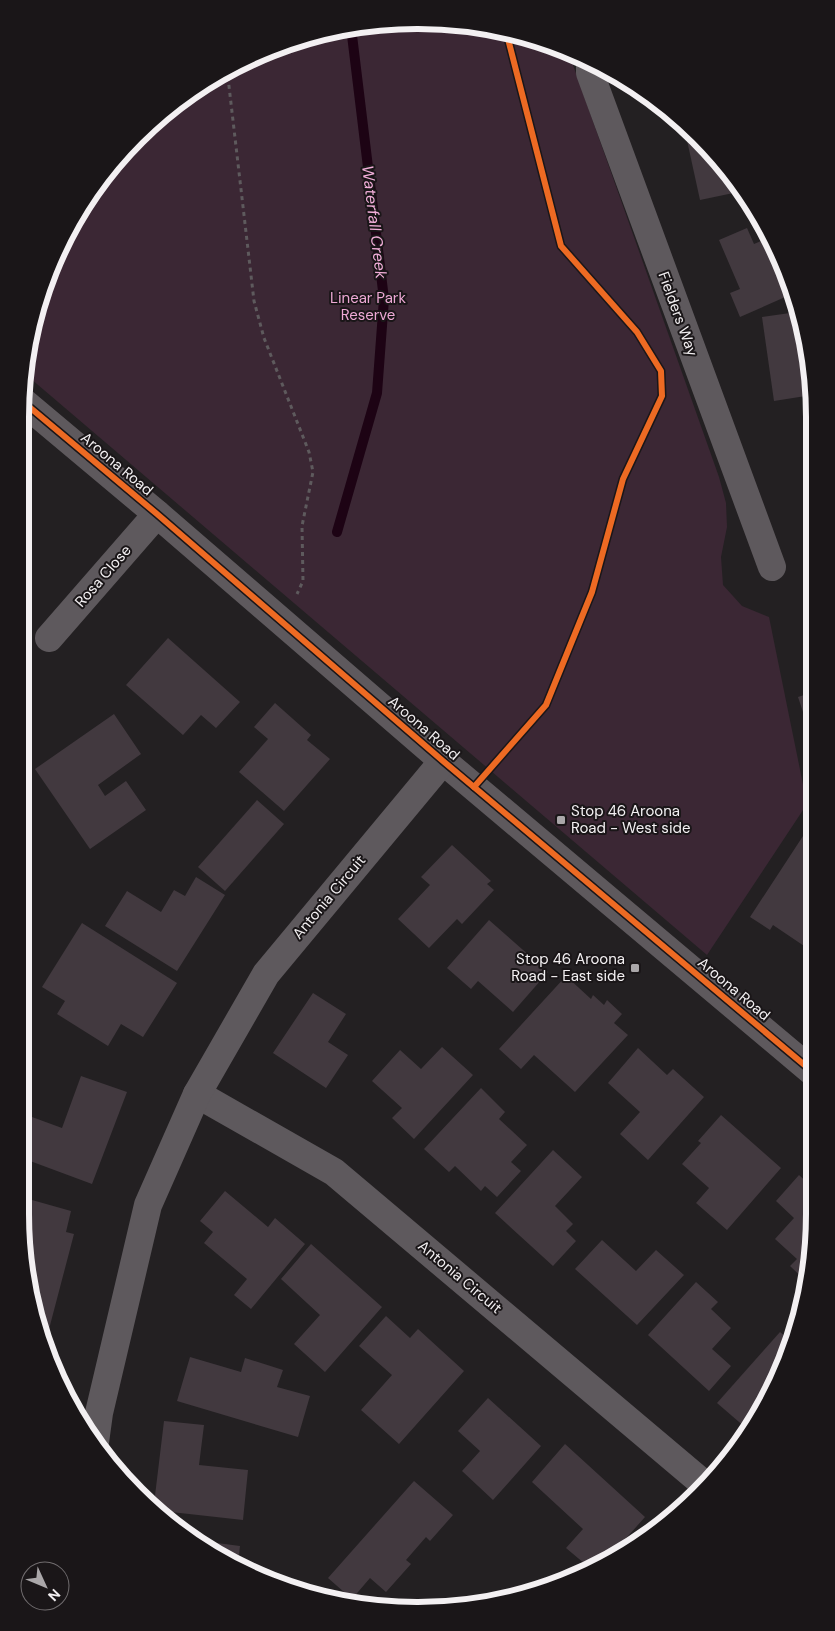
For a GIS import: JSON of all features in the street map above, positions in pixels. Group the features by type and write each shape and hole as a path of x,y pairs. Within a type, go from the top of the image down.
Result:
{"street":[{"name":"Fielders Way","path":"590,70 772,567"},
{"name":"Aroona Road","path":"29,407 157,514 443,761 806,1066"},
{"name":"Rosa Close","path":"49,638 157,514"},
{"name":"Antonia Circuit","path":"91,1424 88,1411 148,1204 197,1094 266,974 443,761"},
{"name":"Antonia Circuit","path":"197,1094 334,1172 699,1481"}],"path":[{"path":"228,78 254,301 264,338 309,452 313,472 302,526 303,581 285,624"}],"green space":[{"name":"Linear Park Reserve","path":"392,30 443,30 493,36 542,49 574,62 573,65 719,477 726,503 727,527 721,557 723,585 742,606 769,617 806,799 806,806 707,955 31,379 36,342 49,293 69,246 94,202 125,161 161,125 202,94 223,81 269,58 293,49 342,36"}],"building":[{"path":"686,137 710,161 734,193 700,200"},
{"path":"747,228 754,244 763,240 777,269 787,296 740,317 730,293 740,289 719,240"},
{"path":"792,313 799,342 805,396 774,401 762,317"},
{"path":"168,638 240,702 216,728 201,715 183,735 126,685"},
{"path":"806,694 806,721 798,697"},
{"path":"275,703 311,735 307,740 330,759 284,811 239,772 268,739 254,727"},
{"path":"114,714 141,754 98,785 105,796 126,781 146,810 90,849 35,769"},
{"path":"257,800 284,824 225,891 198,867"},
{"path":"803,836 806,838 806,947 773,925 770,930 750,917"},
{"path":"452,845 491,881 487,884 494,890 462,924 457,919 429,948 398,919 430,885 421,877"},
{"path":"196,877 225,895 177,971 105,926 127,891 161,912 174,890 185,896"},
{"path":"489,920 548,972 513,1012 478,981 471,989 447,968"},
{"path":"82,923 177,983 143,1037 121,1024 108,1046 57,1014 65,1001 42,987"},
{"path":"566,976 591,999 593,995 604,1005 607,1000 622,1014 614,1023 628,1035 575,1092 534,1055 521,1069 499,1049"},
{"path":"313,993 346,1014 328,1042 348,1055 326,1088 273,1053"},
{"path":"442,1047 473,1075 414,1139 392,1118 402,1108 372,1081 400,1050 421,1069"},
{"path":"638,1048 667,1075 673,1069 704,1097 648,1160 620,1134 640,1112 608,1083"},
{"path":"81,1076 127,1092 92,1184 29,1161 29,1125 32,1117 62,1128"},
{"path":"481,1088 505,1112 499,1119 527,1145 511,1162 521,1171 497,1197 485,1186 481,1191 455,1166 449,1172 424,1149"},
{"path":"721,1115 781,1168 727,1230 696,1203 709,1188 682,1164 701,1143 698,1141"},
{"path":"553,1150 582,1177 555,1206 573,1224 566,1231 576,1241 553,1266 495,1213"},
{"path":"799,1175 806,1182 805,1239 801,1276 790,1266 797,1259 775,1239 794,1218 776,1201"},
{"path":"225,1191 268,1227 275,1218 305,1244 251,1309 234,1295 247,1279 204,1243 213,1232 200,1221"},
{"path":"32,1200 71,1211 66,1232 74,1234 48,1333 36,1289 32,1264 29,1210"},
{"path":"602,1240 636,1271 656,1250 684,1275 637,1325 575,1269"},
{"path":"311,1244 382,1307 325,1372 294,1344 320,1315 281,1279"},
{"path":"696,1282 718,1302 711,1309 731,1328 712,1349 731,1366 709,1391 648,1335"},
{"path":"386,1316 410,1338 418,1329 464,1371 399,1444 361,1410 392,1375 359,1346"},
{"path":"780,1332 786,1337 766,1385 743,1426 717,1403"},
{"path":"190,1357 241,1372 245,1358 283,1370 277,1387 310,1396 298,1437 177,1401"},
{"path":"488,1398 541,1446 493,1500 462,1471 480,1451 458,1431"},
{"path":"164,1421 204,1425 199,1465 248,1470 243,1520 168,1512 155,1500"},
{"path":"565,1444 645,1517 620,1545 585,1564 566,1548 583,1529 532,1482"},
{"path":"414,1481 453,1515 430,1541 426,1537 406,1560 411,1564 386,1592 370,1578 354,1597 349,1596 328,1578"},
{"path":"217,1543 240,1546 239,1558 223,1550 216,1546"}],"waterway":[{"name":"Waterfall Creek","path":"337,532 377,393 384,299 352,34"}],"cycle path":[{"path":"474,787 546,705 592,592 623,479 662,396 661,371 637,332 561,246 508,40"},
{"path":"29,407 157,514 443,761 806,1066"}],"place":[{"name":"Stop 46 Aroona Road - West side","path":"561,820"},
{"name":"Stop 46 Aroona Road - East side","path":"635,968"}]}
